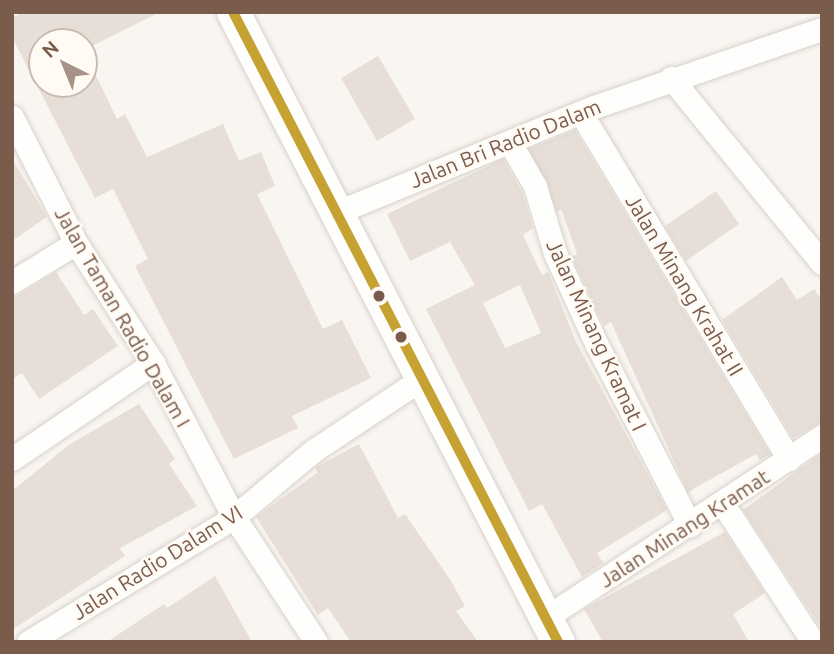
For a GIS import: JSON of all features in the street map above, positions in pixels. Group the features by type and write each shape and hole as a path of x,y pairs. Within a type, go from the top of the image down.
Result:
{"main road":[{"path":"233,12 340,211 420,380 552,630"}],"street":[{"name":"Jalan Bri Radio Dalam","path":"340,211 671,78 822,29"},
{"path":"671,78 822,263"},
{"name":"Jalan Minang Krahat II","path":"581,113 789,458"},
{"name":"Jalan Taman Radio Dalam I","path":"12,117 76,243 153,363 234,517 316,642"},
{"name":"Jalan Minang Kramat I","path":"510,143 535,186 555,253 597,345 690,525"},
{"path":"12,282 76,243"},
{"path":"12,459 153,363"},
{"name":"Jalan Radio Dalam VI","path":"28,642 234,517 313,451 420,380"},
{"name":"Jalan Minang Kramat","path":"552,630 690,525 822,436"},
{"path":"723,504 813,642"}],"building":[{"path":"24,12 160,12 98,43 98,28 28,28 28,68 12,37 12,18"},
{"path":"378,56 415,119 377,141 341,78"},
{"path":"98,80 117,119 125,114 147,157 223,124 239,161 261,152 275,186 257,194 323,329 342,320 371,378 292,416 298,428 234,459 135,266 148,259 113,189 95,198 43,98 98,98"},
{"path":"575,130 770,454 760,460 756,454 688,492 611,322 604,326 572,257 577,254 561,209 557,212 529,149"},
{"path":"12,159 47,217 12,241"},
{"path":"503,159 522,192 533,228 523,235 542,275 548,272 576,342 667,510 597,553 603,563 582,577 542,504 529,511 426,309 475,285 450,242 410,261 387,214","holes":["520,285 541,333 505,348 483,303"]},
{"path":"716,191 739,224 686,261 665,226"},
{"path":"56,272 84,315 93,309 118,346 39,399 22,373 12,379 12,299"},
{"path":"782,277 797,300 814,289 822,301 822,422 793,438 722,320"},
{"path":"139,404 175,459 169,464 197,506 120,548 125,556 12,630 12,491 70,444"},
{"path":"359,444 398,518 405,514 451,581 465,606 456,611 478,642 351,642 328,608 318,615 256,517 317,473 316,467"},
{"path":"822,453 822,629 743,510"},
{"path":"725,532 765,593 733,614 749,642 603,642 584,609"},
{"path":"215,576 252,642 107,642 164,604 167,608"}],"transit line":[{"path":"233,12 558,642"}]}
